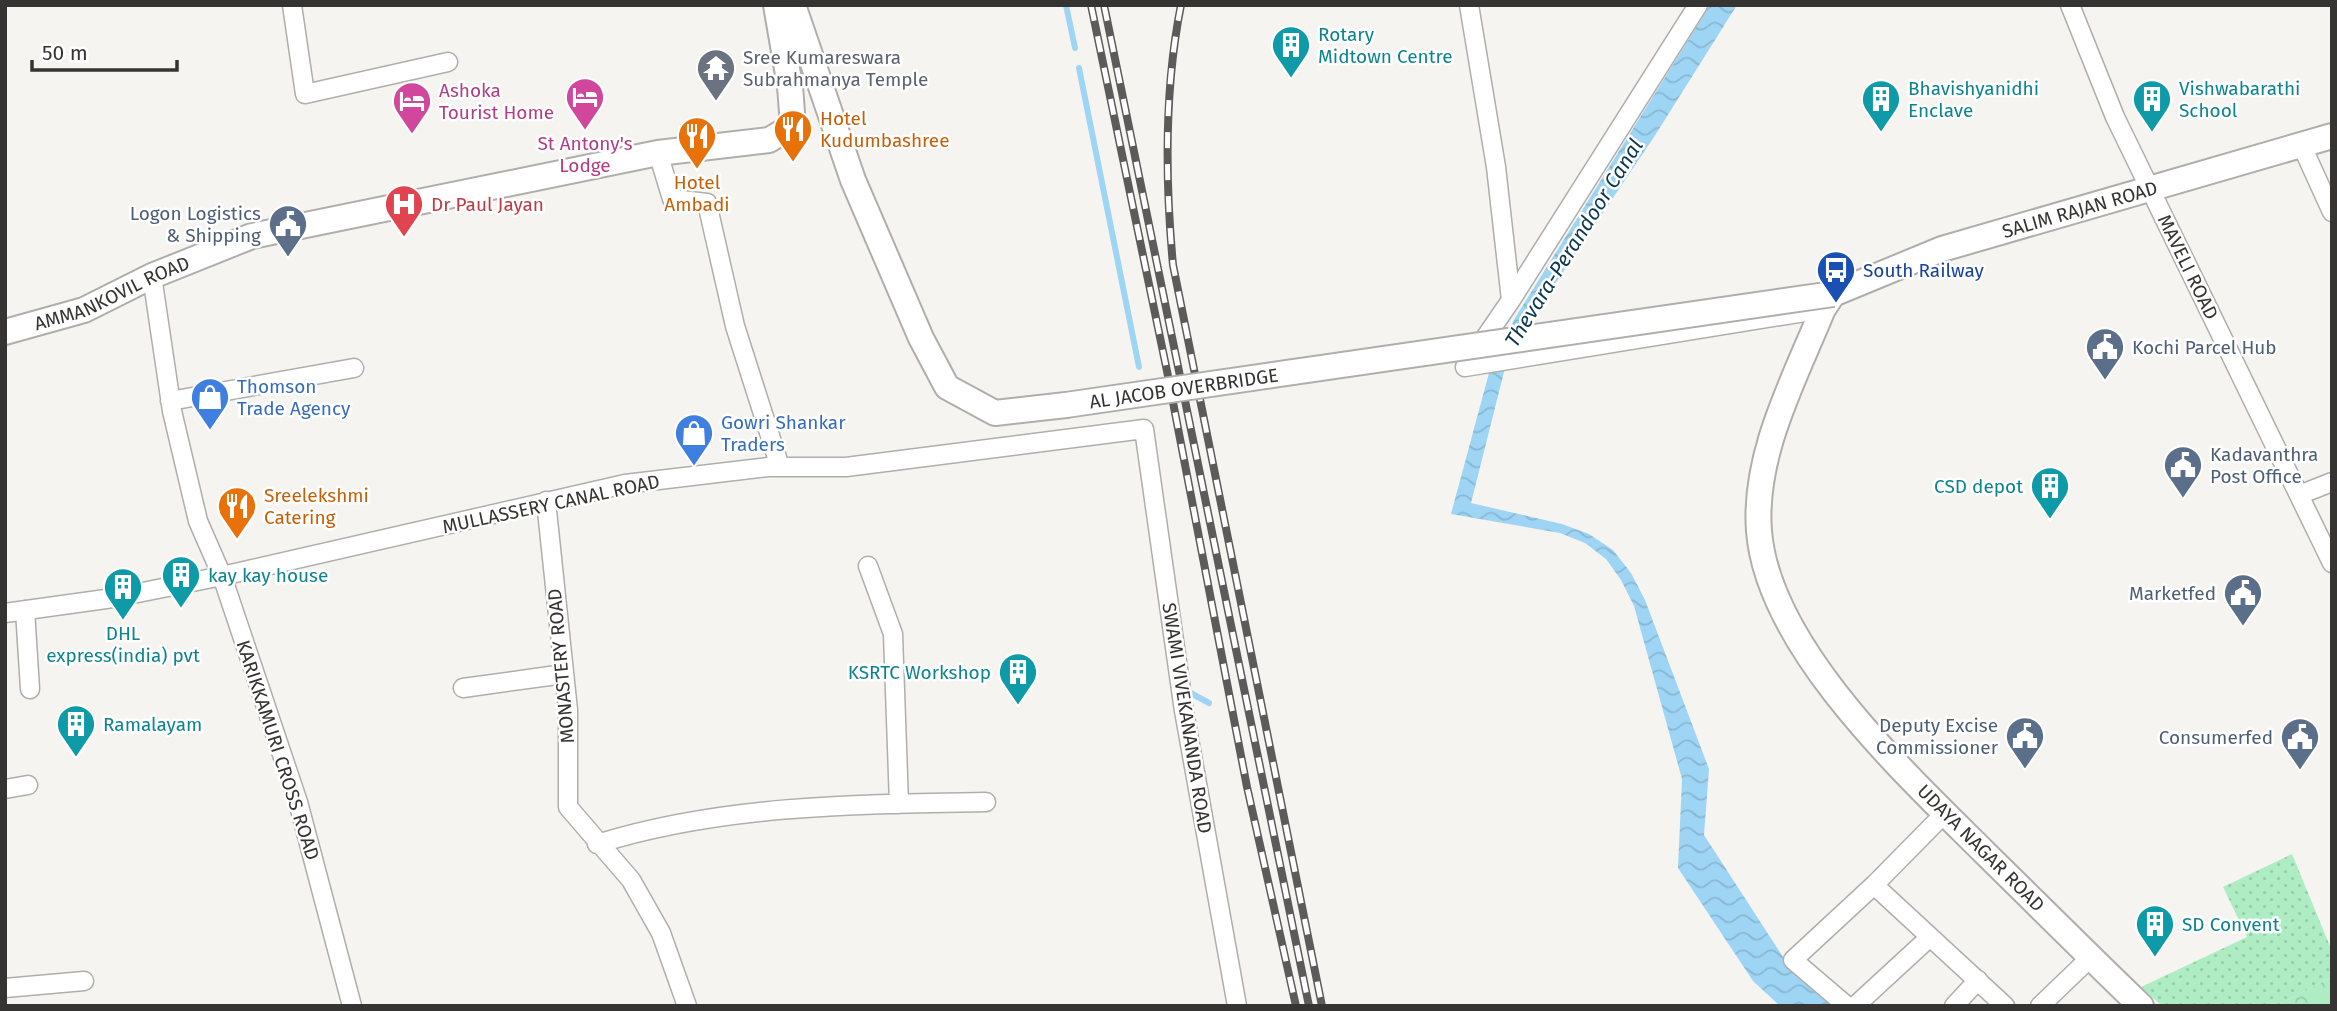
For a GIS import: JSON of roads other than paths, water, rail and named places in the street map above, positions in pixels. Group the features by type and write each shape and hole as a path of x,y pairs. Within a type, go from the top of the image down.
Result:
{"main road":[{"name":"AMMANKOVIL ROAD","path":"5,332 84,310 152,276 252,236 658,153 769,140 793,126 790,86 776,5"},
{"name":"AL JACOB OVERBRIDGE","path":"793,5 853,180 921,338 947,387 995,413 1828,301"},
{"name":"SALIM RAJAN ROAD","path":"1828,301 1942,249 2332,136"},
{"name":"UDAYA NAGAR ROAD","path":"1828,301 1763,466 1759,531 1771,579 1792,629 1832,689 1945,813 2141,1006"}],"street":[{"path":"292,5 305,94 449,62"},
{"path":"1469,5 1496,167 1511,300"},
{"path":"1699,5 1511,300 1465,367 1828,301"},
{"name":"MAVELI ROAD","path":"2070,5 2115,117 2332,563"},
{"path":"2301,144 2332,212"},
{"path":"658,153 672,199 707,203 735,326 780,467"},
{"name":"KARIKKAMURI CROSS ROAD","path":"152,276 170,401 198,521 222,576 298,802 352,1006"},
{"path":"170,401 354,368"},
{"name":"MULLASSERY CANAL ROAD","path":"5,613 113,598 222,576 625,484 780,467 846,467 1144,429"},
{"name":"SWAMI VIVEKANANDA ROAD","path":"1144,429 1182,697 1237,1006"},
{"path":"2300,495 2332,482"},
{"name":"MONASTERY ROAD","path":"546,501 568,710 568,807 597,844 631,880 662,933 687,1006"},
{"path":"868,566 893,634 899,804"},
{"path":"25,610 30,688"},
{"path":"463,688 564,674"},
{"path":"5,789 28,785"},
{"path":"597,844 629,834 730,816 899,804 986,802"},
{"path":"1847,1006 1793,960 1874,886 1945,813"},
{"path":"1874,886 2005,1006"},
{"path":"1855,1006 1930,937"},
{"path":"2040,1006 2091,957"},
{"path":"1954,1006 1978,980"},
{"path":"5,988 85,981"}],"water":[{"name":"Thevara-Perandoor Canal","path":"1710,5 1737,5 1654,137 1532,318 1504,372 1471,503 1562,524 1589,534 1613,550 1631,573 1645,600 1709,769 1704,835 1785,960 1842,1006 1780,1006 1753,981 1678,868 1682,779 1634,606 1621,580 1606,559 1585,543 1560,533 1451,514 1489,373 1515,318"}],"waterway":[{"path":"1066,5 1075,48"},
{"path":"1079,68 1139,367"},
{"path":"1187,691 1209,703"}],"railway":[{"path":"1091,5 1167,371 1247,787 1296,1006"},
{"path":"1104,5 1309,1006"},
{"path":"1181,5 1169,102 1168,200 1173,265 1322,1006"}],"place":[{"name":"Rotary Midtown Centre","path":"1291,79"},
{"name":"Sree Kumareswara Subrahmanya Temple","path":"716,102"},
{"name":"St Antony's Lodge","path":"585,131"},
{"name":"Bhavishyanidhi Enclave","path":"1881,133"},
{"name":"Vishwabarathi School","path":"2152,133"},
{"name":"Ashoka Tourist Home","path":"412,135"},
{"name":"Hotel Kudumbashree","path":"793,163"},
{"name":"Hotel Ambadi","path":"697,170"},
{"name":"Dr Paul Jayan","path":"404,238"},
{"name":"Logon Logistics & Shipping","path":"288,258"},
{"name":"South Railway","path":"1836,304"},
{"name":"Kochi Parcel Hub","path":"2105,381"},
{"name":"Thomson Trade Agency","path":"210,431"},
{"name":"Gowri Shankar Traders","path":"694,467"},
{"name":"Kadavanthra Post Office","path":"2183,499"},
{"name":"CSD depot","path":"2050,520"},
{"name":"Sreelekshmi Catering","path":"237,540"},
{"name":"kay kay house","path":"181,609"},
{"name":"DHL express(india) pvt","path":"123,621"},
{"name":"Marketfed","path":"2243,627"},
{"name":"KSRTC Workshop","path":"1018,706"},
{"name":"Ramalayam","path":"76,758"},
{"name":"Deputy Excise Commissioner","path":"2025,770"},
{"name":"Consumerfed","path":"2300,771"},
{"name":"SD Convent","path":"2155,958"}]}
